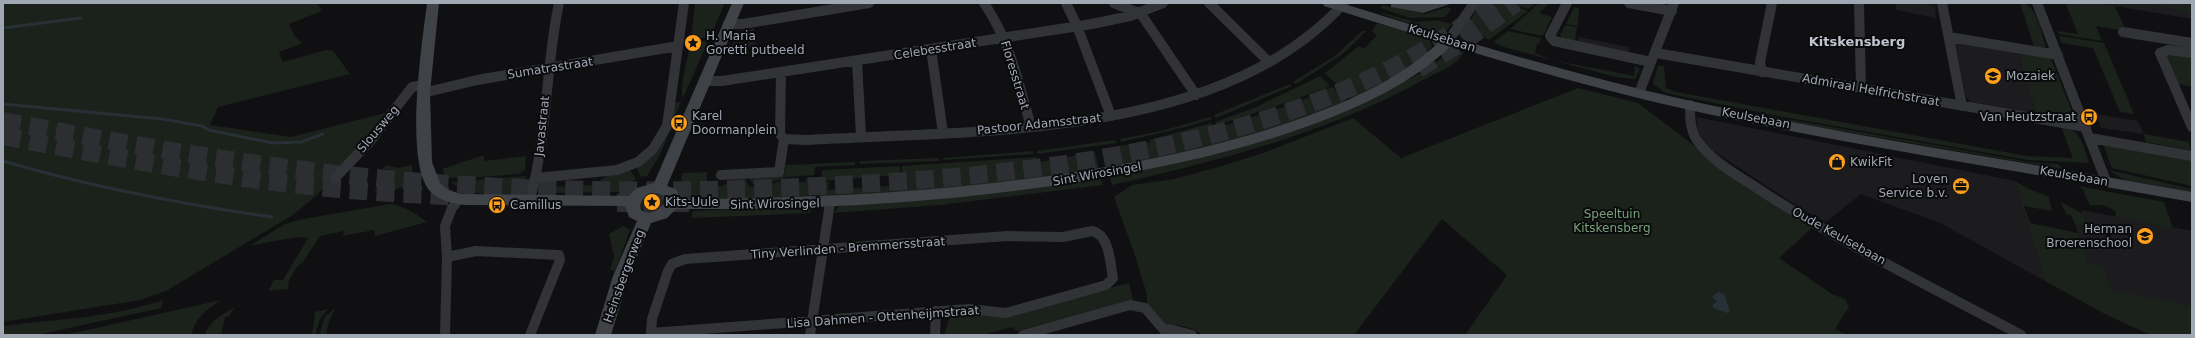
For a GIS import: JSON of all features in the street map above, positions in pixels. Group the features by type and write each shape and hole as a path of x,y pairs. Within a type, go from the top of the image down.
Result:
{"street":[{"path":"433,3 423,89 427,173 431,182 440,192 459,199 529,202 632,201"},
{"name":"Javastraat","path":"529,202 536,178 554,19 559,3"},
{"path":"536,178 611,171 631,165 649,153 667,126 684,3"},
{"path":"659,188 738,3"},
{"path":"728,24 743,24 869,3"},
{"name":"Floresstraat","path":"984,3 993,14 1004,37 1031,127"},
{"path":"1066,3 1077,26 1111,116"},
{"path":"1114,3 1141,14 1196,94"},
{"name":"Celebesstraat","path":"704,81 722,81 1077,26 1141,14 1163,3"},
{"path":"1209,3 1269,62"},
{"name":"Keulsebaan","path":"1328,3 1342,5 1514,60 1690,105 1832,133 2192,197"},
{"name":"Sint Wirosingel","path":"672,204 751,205 830,203 916,197 1043,184 1163,163 1213,152 1308,122 1373,94 1404,78 1425,63 1449,40 1474,3"},
{"path":"1567,3 1550,39 1564,44 1651,62"},
{"path":"1629,3 1673,7 1639,93"},
{"path":"1762,72 1760,62 1772,3"},
{"path":"1858,3 1861,88"},
{"path":"1942,3 1950,37 1962,106"},
{"path":"2037,3 2106,181"},
{"name":"Pastoor Adamsstraat","path":"783,138 943,133 1031,127 1111,116 1154,107 1196,94 1269,62 1299,46 1342,5"},
{"path":"2123,32 2192,43"},
{"path":"1950,37 2058,55"},
{"name":"Sumatrastraat","path":"423,89 678,46"},
{"path":"931,49 943,133"},
{"path":"2192,54 2168,50 2160,53 2192,127"},
{"name":"Admiraal Helfrichstraat","path":"1656,53 2086,127"},
{"path":"857,61 861,136"},
{"path":"721,176 779,172 783,138 781,72"},
{"name":"Slousweg","path":"335,178 372,139 412,87 423,89"},
{"name":"Oude Keulsebaan","path":"1690,105 1689,121 1697,139 1707,151 1735,173 1813,223 2021,335"},
{"path":"2090,138 2192,156"},
{"path":"659,188 671,193 672,204 662,214 646,218 634,213 631,208 632,201 642,192 659,188"},
{"path":"445,335 447,257 445,226 452,208 459,199"},
{"path":"810,335 830,203"},
{"name":"Heinsbergerweg","path":"603,335 621,276 646,218"},
{"name":"Tiny Verlinden - Bremmersstraat","path":"651,334 652,319 668,271 672,264 678,261 1008,236 1063,238 1087,231 1098,232 1104,238 1113,272 1113,278 1110,282"},
{"path":"447,257 476,252 559,255 560,260 530,335"},
{"name":"Lisa Dahmen - Ottenheijmstraat","path":"651,334 969,308 1006,313 1106,285 1110,282"},
{"path":"1022,335 1130,305 1145,308 1159,333 1170,328 1192,335"},
{"path":"935,335 936,311"}],"shaded area":[{"path":"1896,3 1921,3 1935,6 1936,18 1896,10"},
{"path":"2097,3 2153,3 2192,10 2192,19"},
{"path":"754,28 756,48 732,46 738,31"},
{"path":"1579,37 1629,47 1629,54 1578,43"},
{"name":"Mozaiek","path":"1954,40 2018,52 2036,113 1971,102 1966,97"},
{"path":"2096,114 2138,121 2144,134 2101,128"},
{"path":"1697,117 2015,181 2045,281 1940,223 1861,194 1826,222 1797,206 1712,150 1704,141 1697,129"},
{"path":"2081,210 2192,231 2192,307 2111,290 2103,267 2088,263 2075,224 2087,226"},
{"path":"1718,292 1724,294 1730,311 1727,313 1713,308 1713,304 1717,302 1712,297"}],"green space":[{"path":"3,3 317,3 322,11 289,24 295,37 303,43 279,52 283,62 326,50 333,51 350,74 218,107 210,125 291,137 389,112 343,168 305,205 291,216 166,291 140,300 3,322"},
{"path":"695,3 725,3 710,37 691,40"},
{"path":"1479,3 1535,3 1529,9 1521,7 1520,8 1528,11 1489,40 1468,26"},
{"path":"1539,3 1550,3 1539,13 1552,17 1543,36 1510,29"},
{"path":"2020,3 2026,4 2034,13 2038,20 2046,47 2034,47"},
{"path":"2061,3 2097,3 2115,6 2126,31 2096,26 2102,41 2059,34 2058,31 2078,34 2066,4"},
{"path":"2142,3 2192,4 2192,12"},
{"path":"1382,5 1425,14 1447,7 1451,9 1445,17 1410,18 1380,8"},
{"path":"1574,7 1579,8 1578,26 1566,24"},
{"path":"1383,13 1416,22 1436,20 1452,24 1445,32 1439,34 1382,14"},
{"path":"1377,23 1423,37 1424,36 1430,39 1432,47 1402,73 1352,99 1325,73 1359,46 1364,49 1377,35 1372,32"},
{"path":"1565,25 1577,27 1575,41 1562,38 1560,35"},
{"path":"1362,31 1366,31 1343,54 1296,84 1293,82 1336,55"},
{"path":"1508,31 1541,38 1539,44 1537,43 1535,53 1552,60 1507,48 1493,42"},
{"path":"2059,36 2104,43 2134,114 2120,112 2093,48 2061,43"},
{"path":"708,41 683,98 683,80 690,45 695,42"},
{"path":"1448,52 1464,52 1457,61 1447,68 1388,98 1350,115 1311,130 1233,155 1112,185 1110,177 1223,152 1365,102 1428,69"},
{"path":"2018,52 2047,57 2052,61 2074,116 2069,118 2036,113"},
{"path":"2166,55 2192,56 2192,87 2178,84"},
{"path":"1552,60 1634,76 1635,66 1640,69 1635,79 1616,77"},
{"path":"1658,65 1664,66 1666,88 1676,92 2027,156 2073,158 2061,126 2068,128 2078,135 2083,144 2089,163 2028,160 1767,114 1666,93 1653,84"},
{"path":"1320,76 1330,86 1291,101 1217,125 1215,122 1254,108"},
{"path":"1290,84 1292,86 1216,118 1214,115"},
{"path":"1332,87 1346,101 1304,119 1205,149 1107,168 1101,149 1108,148 1109,151 1111,150 1110,148 1146,141 1147,143 1150,143 1149,140 1211,123 1214,128 1219,127 1293,104"},
{"name":"Speeltuin Kitskensberg","path":"1578,88 1638,103 1754,191 1813,227 1779,258 1832,294 1845,299 1849,307 1835,329 1847,335 1465,335 1507,275 1442,219 1354,335 1203,335 1185,326 1164,324 1147,305 1147,295 1135,255 1114,197 1132,185 1174,179 1222,166 1263,153 1353,118 1401,158"},
{"path":"674,102 681,102 660,155 647,176 641,177 636,166 647,157"},
{"path":"1691,102 2029,162 2058,164 2063,169 1835,130"},
{"path":"1210,117 1212,119 1186,127 1121,142 1120,139 1161,131"},
{"path":"2144,134 2189,142 2190,150 2146,142"},
{"path":"1115,140 1117,143 1037,154 1037,151"},
{"path":"2102,142 2192,158 2192,186 2112,168"},
{"path":"1033,151 1033,154 943,160 943,158"},
{"path":"1095,152 1099,169 1039,180 819,199 820,183 829,182 828,190 901,185 902,166 1037,157 1038,162"},
{"path":"484,155 484,161 526,156 525,170 519,174 446,178 442,169"},
{"path":"939,158 938,161 860,164 860,161"},
{"path":"855,162 855,165 815,167 814,175 787,177 763,185 753,184 748,177 784,175 786,165"},
{"path":"387,165 398,168 412,165 413,179 418,181 392,191 374,192 389,169 382,169"},
{"path":"900,166 900,175 821,181 822,170"},
{"path":"629,168 636,179 618,192 539,192 548,181 553,187 594,185 611,173"},
{"path":"2108,170 2192,189 2192,192 2125,180"},
{"path":"707,172 707,184 713,186 723,185 734,179 744,177 749,186 754,187 766,186 783,180 783,183 805,182 808,177 814,178 811,200 763,201 696,198 697,196 691,196 689,187 681,179 682,173"},
{"path":"526,176 526,189 522,194 485,194 466,190 451,182"},
{"path":"1100,179 1103,185 940,205 834,213 839,206 1021,190"},
{"path":"2015,181 2029,189 2049,197 2052,211 2024,206 2030,223 2078,233 2088,263 2103,266 2111,290 2192,306 2192,335 2150,335 2105,314 2045,281"},
{"path":"2078,186 2164,202 2173,228 2116,217 2116,212 2106,207 2100,205 2090,206 2083,189"},
{"path":"658,193 666,198 665,202 660,208 653,211 642,209 640,201 646,195"},
{"path":"2061,202 2083,214 2087,226 2075,224 2071,215 2066,214"},
{"path":"390,204 410,210 427,222 375,236 374,230 343,236 344,231 320,236 289,280 288,289 268,291 274,280 283,280 308,238 297,237 249,246 285,224 298,220"},
{"path":"812,206 810,213 691,218 693,211"},
{"path":"623,226 630,230 615,271 610,270 614,256 609,234"},
{"path":"1129,283 1133,300 1017,331 1012,327 983,335 946,335 945,332 950,317 957,314 971,312 1003,316"},
{"path":"163,300 161,308 37,335 3,335 3,326 124,311"},
{"path":"221,300 202,314 195,324 191,335 65,335"},
{"path":"235,307 229,316 225,317 221,335 205,335 213,322"},
{"path":"336,308 329,321 326,335 319,335 325,316"},
{"path":"328,309 320,319 315,335 312,335 315,312"}],"building":[{"path":"1391,3 1450,4 1423,13 1391,7"}],"waterway":[{"path":"3,28 81,18"},
{"path":"3,104 162,119 202,126 209,130 272,143 301,142 323,134"},
{"path":"3,161 69,179 136,194 272,217"}],"tunnel":[{"path":"3,121 111,141 273,166 382,179 494,187 607,190 720,190 890,182 967,176 1046,167 1126,154 1206,136 1285,113 1359,84 1429,47 1493,3"},
{"path":"1418,69 1467,39 1516,3"},
{"path":"3,136 120,158 239,177 336,189 460,197"},
{"path":"617,203 689,203"}],"place":[{"name":"H. Maria Goretti putbeeld","path":"693,43"},
{"name":"Mozaiek","path":"1993,76"},
{"name":"Van Heutzstraat","path":"2089,117"},
{"name":"Karel Doormanplein","path":"679,123"},
{"name":"KwikFit","path":"1837,162"},
{"name":"Loven Service b.v.","path":"1961,186"},
{"name":"Kits-Uule","path":"652,202"},
{"name":"Camillus","path":"497,205"},
{"name":"Herman Broerenschool","path":"2145,236"}],"district":[{"name":"Kitskensberg","path":"1857,41"}]}
